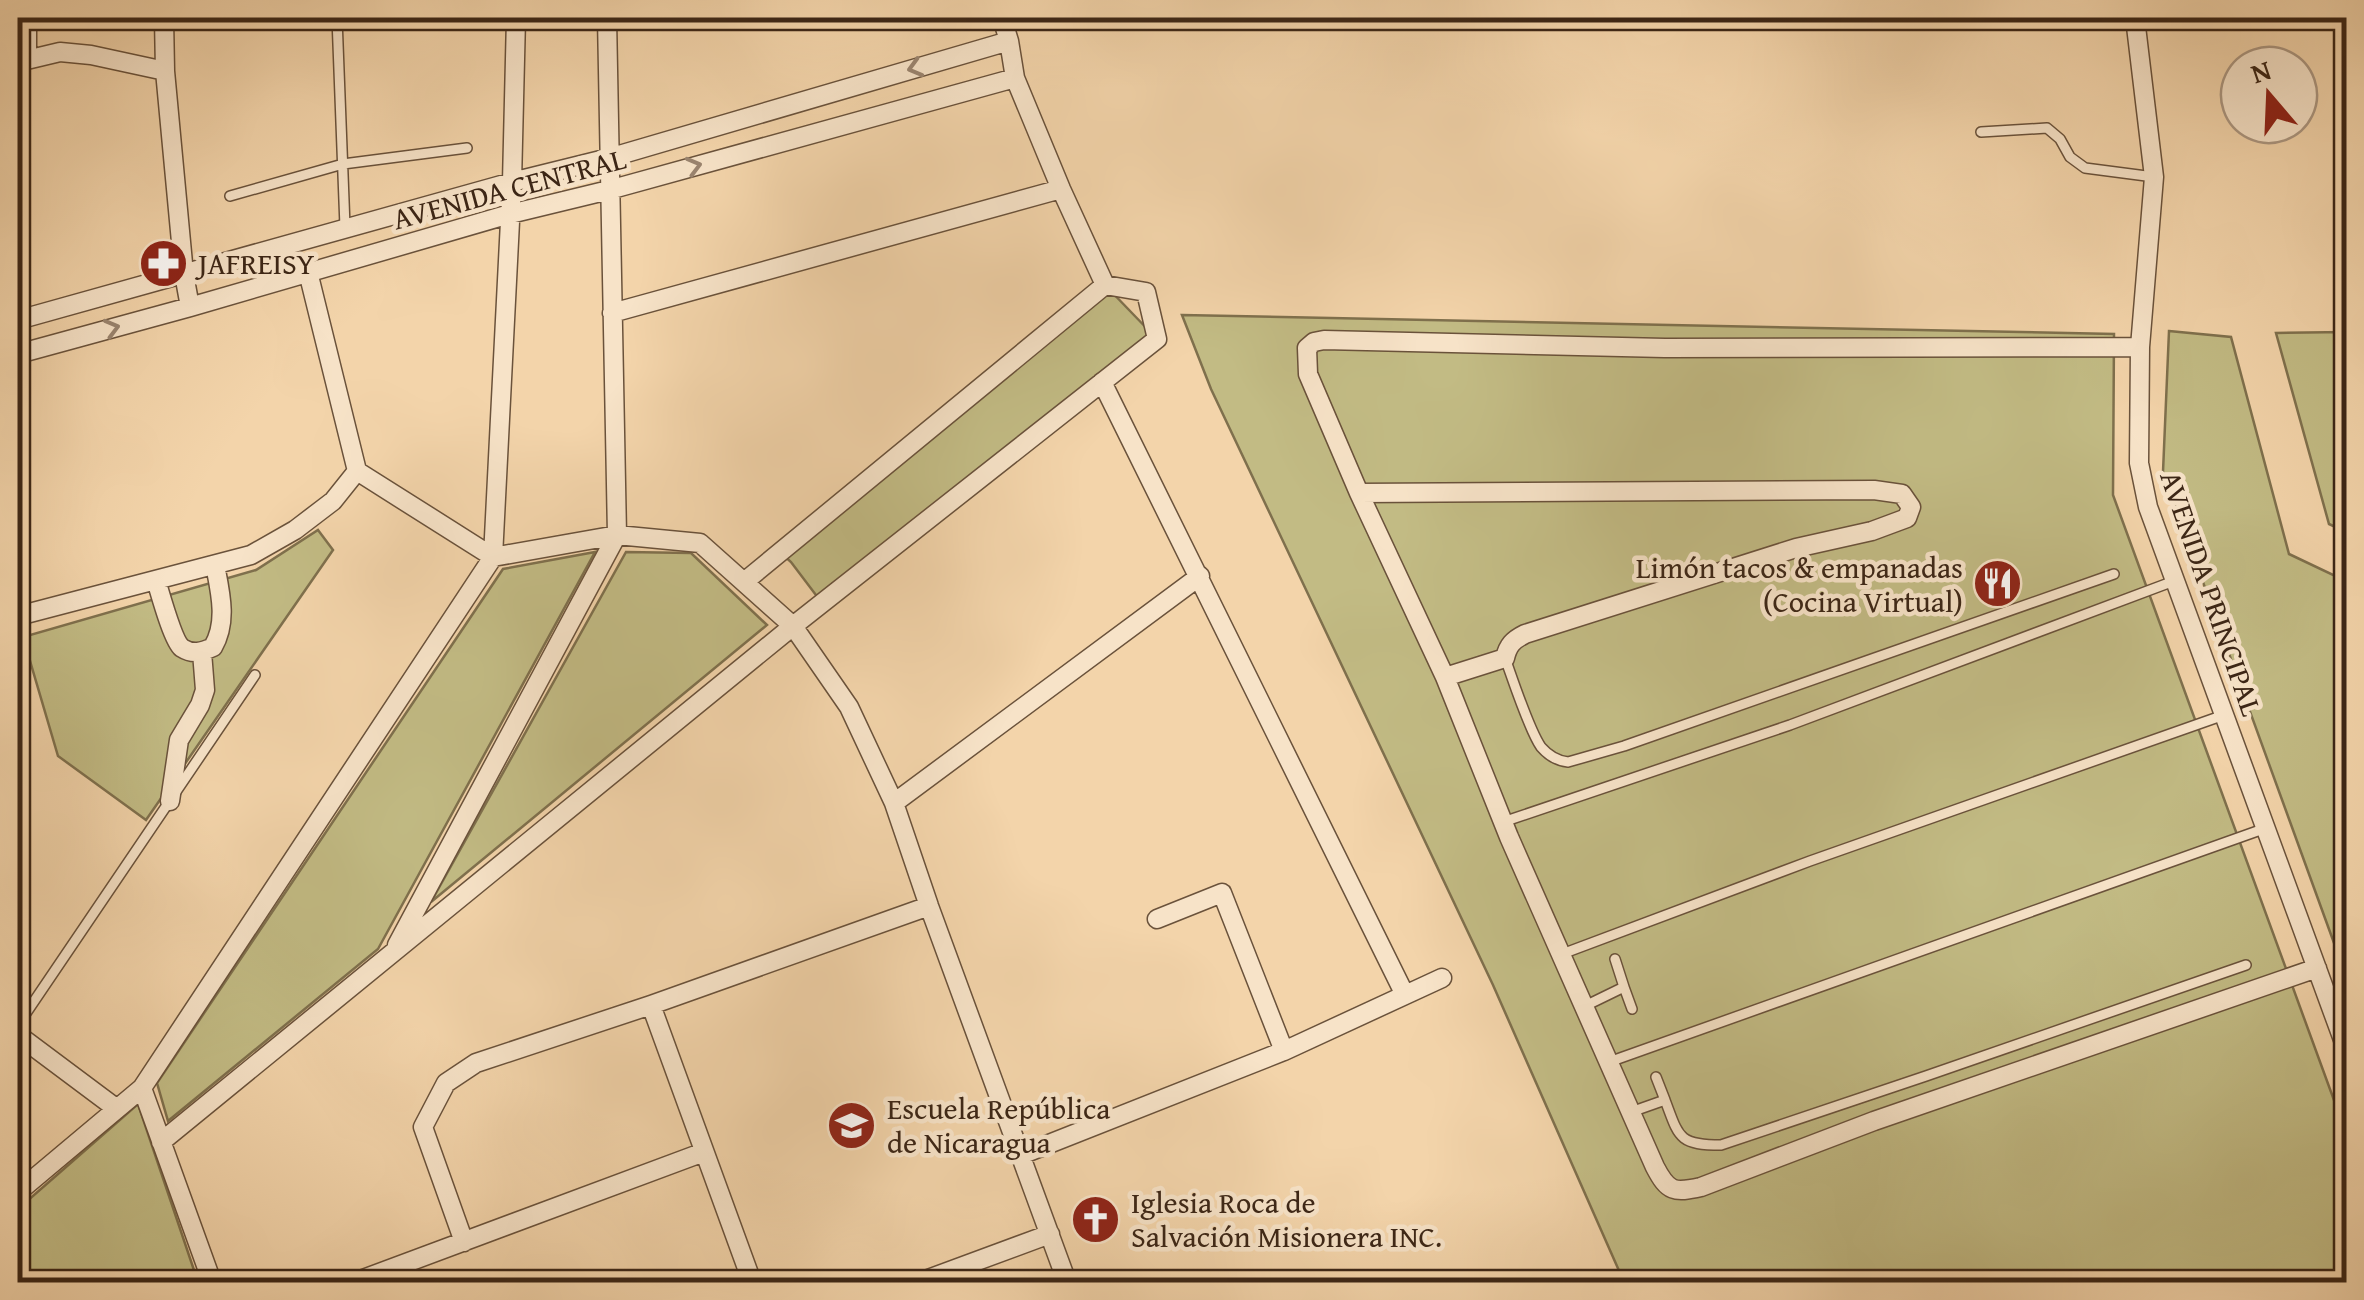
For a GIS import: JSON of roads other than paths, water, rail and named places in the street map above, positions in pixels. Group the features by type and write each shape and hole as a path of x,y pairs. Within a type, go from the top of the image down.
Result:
{"street":[{"path":"27,18 22,60 60,52 165,71"},
{"path":"164,18 165,71 190,307"},
{"path":"18,1192 142,1088 493,557 516,18"},
{"path":"392,954 617,535 606,18"},
{"path":"1002,18 1015,78 1105,285"},
{"name":"AVENIDA PRINCIPAL","path":"2135,18 2154,177 2140,347 2139,463 2148,507 2346,1048"},
{"path":"18,320 609,158 1009,41"},
{"name":"AVENIDA CENTRAL","path":"18,354 510,214 1015,78"},
{"path":"612,313 1061,189"},
{"path":"308,272 358,471 493,557 617,535 700,543 793,626 849,706 894,803 1067,1282"},
{"path":"161,1142 793,626 1157,340 1146,292 1105,285 744,582"},
{"path":"2140,347 1665,348 1324,340 1307,348 1308,374 1359,493 1445,677 1503,822 1669,1189 1701,1187 1874,1121 2317,968"},
{"path":"1102,382 1406,995"},
{"path":"18,616 252,555 295,530 333,501 358,471"},
{"path":"1359,493 1874,490 1902,494 1911,507 1907,518 1872,531 1796,548 1525,634 1513,640 1505,658 1445,677"},
{"path":"156,580 178,643 193,653 202,652 213,647 219,632 222,603 215,565"},
{"path":"894,803 1200,576"},
{"path":"170,800 180,740 205,690 202,652"},
{"path":"1157,918 1222,894 1284,1051"},
{"path":"464,1242 423,1127 446,1083 476,1063 929,906"},
{"path":"1021,1155 1284,1051 1442,978"},
{"path":"651,1005 752,1282"},
{"path":"18,1035 116,1109"},
{"path":"142,1088 212,1282"},
{"path":"356,1282 704,1152"},
{"path":"920,1282 1050,1234"}],"lane":[{"path":"337,18 345,230"},
{"path":"1981,132 2047,128 2060,139 2070,157 2086,168 2154,177"},
{"path":"230,196 343,164 467,148"},
{"path":"1505,658 1538,742 1552,756 1568,762 1624,746 2114,574"},
{"path":"1503,822 1790,725 2175,580"},
{"path":"18,1025 256,676"},
{"path":"1562,954 2224,715"},
{"path":"1609,1062 2266,828"},
{"path":"1615,959 1632,1009"},
{"path":"1656,1077 1682,1139 1721,1145 2246,965"},
{"path":"1585,1006 1624,988"},
{"path":"1631,1112 1664,1100"}],"place":[{"name":"JAFREISY","path":"163,263"},
{"name":"Limón tacos & empanadas (Cocina Virtual)","path":"1998,584"},
{"name":"Escuela República de Nicaragua","path":"852,1125"},
{"name":"Iglesia Roca de Salvación Misionera INC.","path":"1096,1219"}]}
